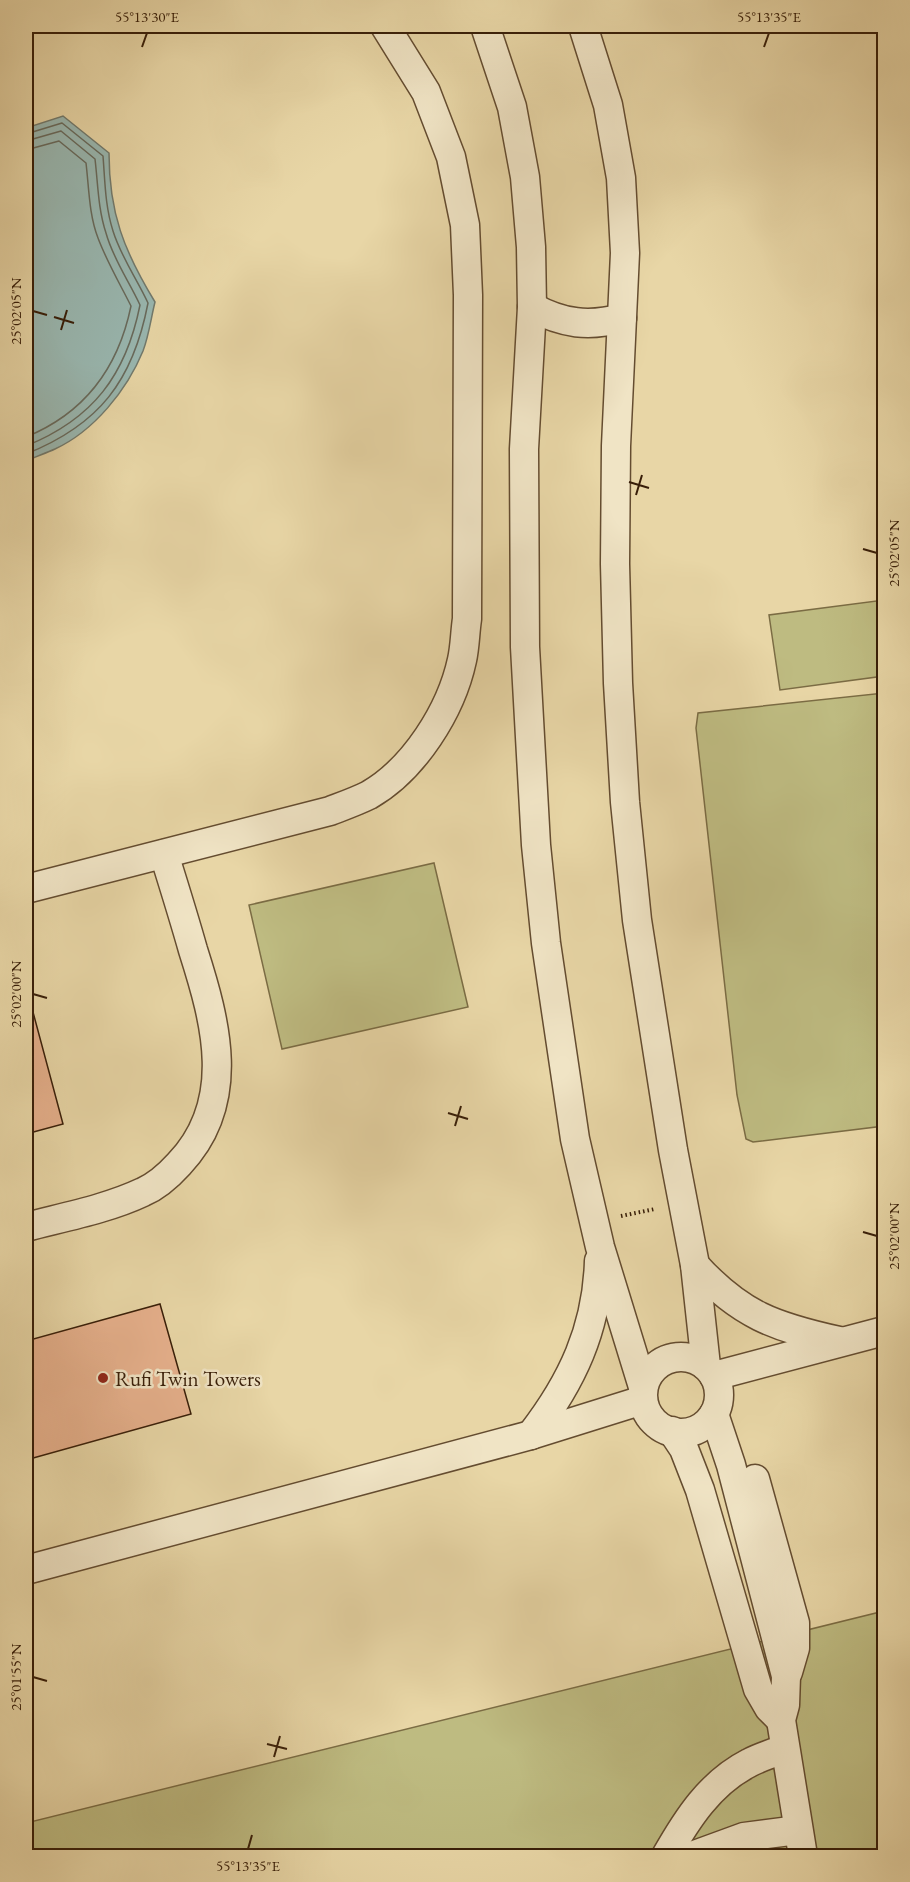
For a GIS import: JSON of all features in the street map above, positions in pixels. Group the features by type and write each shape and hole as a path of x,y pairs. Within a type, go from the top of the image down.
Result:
{"street":[{"path":"26,889 330,811 369,794 402,768 429,736 449,700 462,660 467,619 468,295 465,225 451,158 426,92 385,26"},
{"path":"485,26 512,107 525,177 531,247 532,307 524,449 523,548 529,746 538,867 558,1030 575,1139 597,1234 647,1411 661,1427 672,1431 696,1430 716,1421"},
{"path":"584,26 608,105 621,178 625,253 616,446 615,564 618,683 625,802 637,920 673,1150 695,1265 710,1371 718,1389 716,1421 731,1465 786,1676 785,1705 781,1720 800,1843 744,1838 692,1857"},
{"path":"532,307 567,322 604,323 622,318"},
{"path":"26,1227 118,1202 145,1192 169,1175 189,1155 204,1130 213,1103 218,1076 217,1043 212,1011 164,854"},
{"path":"531,1435 565,1387 588,1333 595,1305 597,1234"},
{"path":"695,1265 721,1292 760,1318 787,1329 844,1342"},
{"path":"643,1394 648,1375 657,1365 669,1359 682,1357 695,1360 710,1371 844,1342 885,1330"},
{"path":"26,1570 531,1435 643,1394"},
{"path":"672,1431 684,1449 700,1490 758,1689 769,1708 781,1720"},
{"path":"666,1857 698,1805 721,1781 750,1762 785,1749"}],"path":[{"path":"597,1234 683,1203"}],"shaded area":[{"path":"884,600 884,676 780,690 769,615"},
{"path":"884,693 884,1126 753,1142 746,1139 737,1095 696,728 698,713"},
{"path":"434,863 468,1007 282,1049 249,905"},
{"path":"884,1611 884,1856 26,1856 26,1823"}],"water":[{"path":"63,116 109,153 112,194 120,231 135,266 155,302 143,351 128,380 108,408 83,432 55,449 26,461 26,128"}],"building":[{"path":"26,986 63,1124 26,1134"},
{"name":"Rufi Twin Towers","path":"160,1304 191,1414 26,1460 26,1341"}],"place":[{"name":"Rufi Twin Towers","path":"103,1378"}]}
